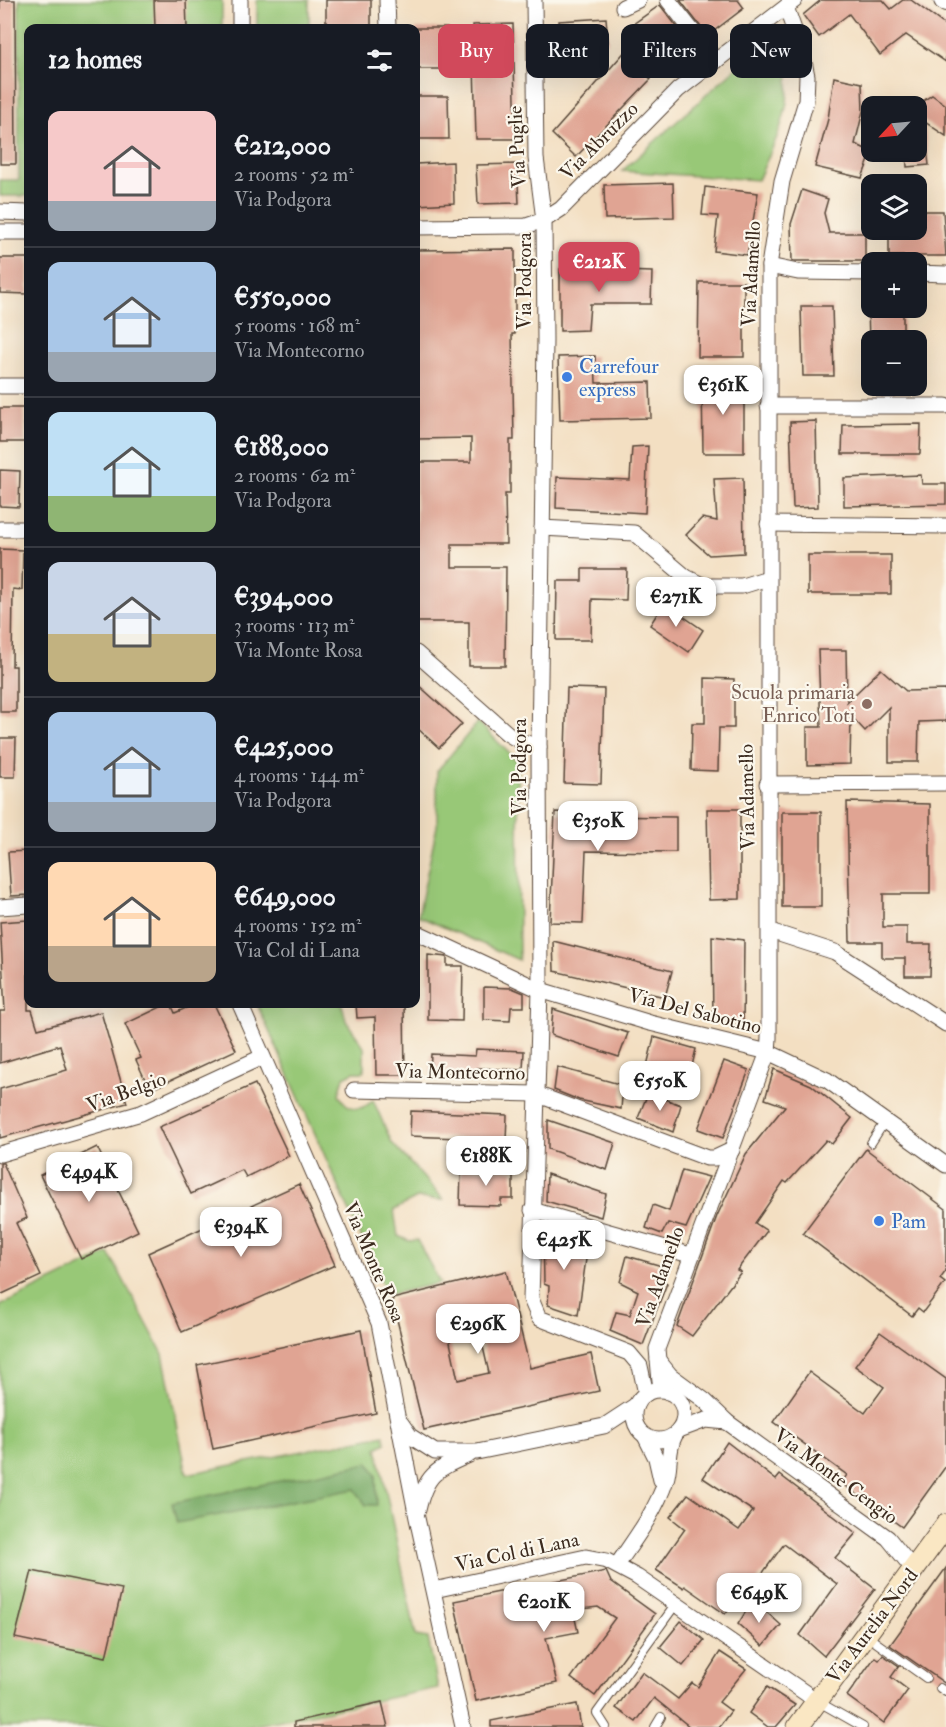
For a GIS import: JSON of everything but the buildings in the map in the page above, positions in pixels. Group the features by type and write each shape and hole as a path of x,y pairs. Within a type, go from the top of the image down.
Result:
{"main road":[{"name":"Via Aurelia Nord","path":"798,1727 946,1525"}],"street":[{"path":"240,0 240,24"},
{"path":"387,0 388,24"},
{"name":"Via Puglie","path":"534,0 536,158 544,220"},
{"path":"623,7 638,0"},
{"path":"668,0 687,24"},
{"name":"Via Abruzzo","path":"718,59 791,3"},
{"name":"Via Adamello","path":"668,1392 660,1381 657,1354 690,1254 768,1052 770,931 767,784 769,266 782,181 806,101 807,76 791,3"},
{"name":"Via Abruzzo","path":"544,220 561,209 678,90 694,78"},
{"path":"0,212 24,213"},
{"path":"420,227 526,226 544,220"},
{"name":"Via Podgora","path":"544,220 539,747 540,990 531,1299 535,1314 550,1323 629,1353"},
{"path":"0,232 24,232"},
{"path":"769,266 798,272 861,273"},
{"path":"927,273 946,274"},
{"path":"0,386 24,386"},
{"path":"768,406 946,406"},
{"path":"768,524 946,526"},
{"path":"542,528 634,533 686,577 704,586 742,586 768,578"},
{"path":"0,529 24,529"},
{"path":"420,657 508,734 520,741 539,747"},
{"path":"767,784 946,783"},
{"path":"0,907 24,905"},
{"path":"770,931 835,952 946,1024"},
{"name":"Via Del Sabotino","path":"420,934 540,990 650,1023 768,1052 827,1080 946,1165"},
{"name":"Via Monte Rosa","path":"242,1008 379,1323 417,1518 463,1727"},
{"name":"Via Belgio","path":"0,1154 141,1113 262,1057"},
{"name":"Via Montecorno","path":"354,1090 536,1094 707,1158 715,1158 732,1150"},
{"path":"532,1210 690,1254"},
{"path":"629,1353 657,1354"},
{"path":"629,1353 640,1366 641,1400 635,1419 661,1471 661,1491"},
{"name":"Via Monte Cengio","path":"657,1354 670,1375 704,1400 727,1422 888,1538 914,1570"},
{"path":"604,1426 656,1390 668,1392 682,1405 684,1418 668,1453 666,1480 646,1522 617,1565"},
{"name":"Via Monte Cengio","path":"682,1405 727,1422"},
{"path":"398,1418 410,1436 423,1447 448,1453 477,1452 604,1426 660,1440 706,1420 727,1422"},
{"path":"417,1518 423,1486 430,1476 440,1468 477,1452"},
{"name":"Via Col di Lana","path":"434,1590 586,1557 608,1561 676,1604 817,1701"}],"lane":[{"path":"871,1143 885,1121"},
{"path":"606,1727 597,1713 676,1604"},
{"path":"866,1635 926,1678"},
{"path":"817,1701 863,1727"},
{"path":"655,1727 661,1717"}],"green space":[{"path":"19,0 222,0 222,24 24,24 24,196 0,196 0,180 19,180"},
{"path":"257,0 309,0 309,24 257,24"},
{"path":"730,73 730,78 788,78 782,124 758,180 622,171"},
{"path":"478,722 518,762 519,960 420,917 420,907 437,826 437,771"},
{"path":"259,1008 343,1008 346,1021 364,1047 364,1072 354,1072 344,1077 339,1094 346,1104 354,1108 364,1107 373,1100 392,1143 444,1200 417,1198 394,1210 398,1236 409,1241 417,1240 440,1283 387,1295"},
{"path":"109,1253 163,1354 187,1474 384,1435 386,1443 377,1448 416,1636 428,1638 438,1688 247,1727 0,1727 0,1306"},
{"path":"369,1463 376,1474 377,1505 366,1505 355,1489 177,1523 172,1503"}],"place":[{"name":"Carrefour express","path":"567,377"},
{"name":"Scuola primaria Enrico Toti","path":"867,704"},
{"name":"Pam","path":"879,1221"}]}
